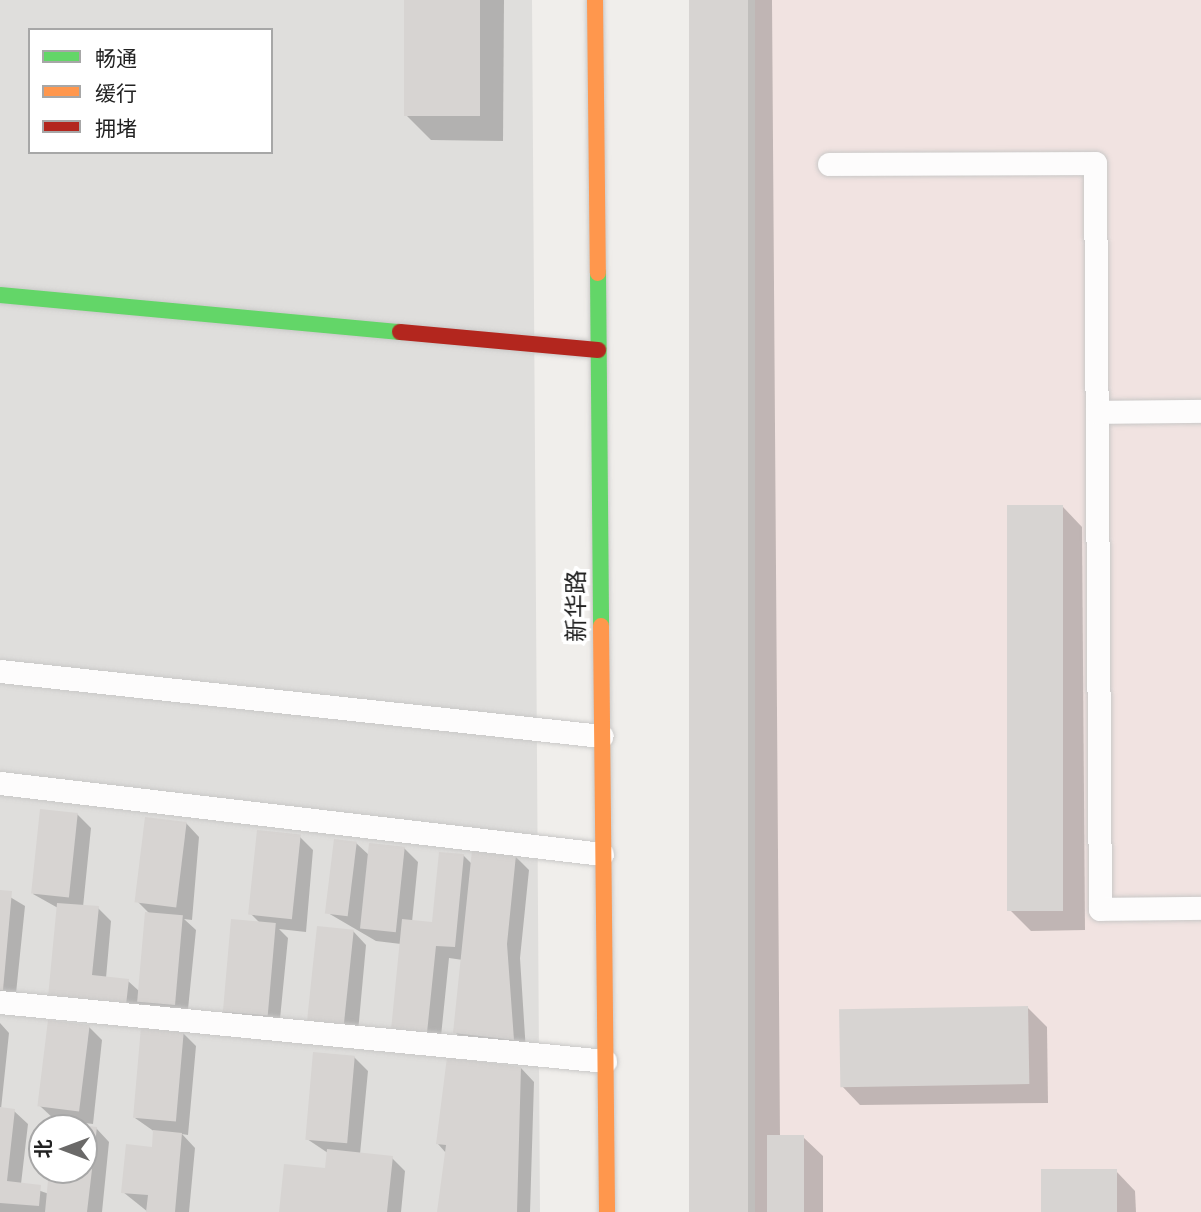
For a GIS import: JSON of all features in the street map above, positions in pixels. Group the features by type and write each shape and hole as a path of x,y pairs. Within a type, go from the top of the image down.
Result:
{"main road":[{"name":"新华路","path":"595,0 607,1212"},
{"path":"0,295 598,350"}],"lane":[{"path":"829,164 1095,163 1100,909 1201,908"},
{"path":"1097,412 1201,411"},
{"path":"0,671 601,736"},
{"path":"0,783 602,854"},
{"path":"0,1002 605,1061"}],"shaded area":[{"path":"0,0 532,0 540,1212 0,1212"},
{"path":"755,0 1201,0 1201,1212 755,1212"}],"building":[{"path":"404,0 480,0 480,116 404,116"},
{"path":"689,0 748,0 748,1212 689,1212"},
{"path":"1007,505 1063,505 1063,911 1007,911"},
{"path":"40,809 78,813 69,898 31,894"},
{"path":"145,817 187,822 176,907 135,902"},
{"path":"257,830 301,835 292,919 248,915"},
{"path":"334,839 357,842 348,916 325,913"},
{"path":"369,843 405,847 396,932 360,929"},
{"path":"472,850 516,855 507,944 514,1040 453,1033"},
{"path":"439,852 464,854 455,947 436,946 427,1033 391,1030 402,919 432,922"},
{"path":"0,890 12,891 3,990 0,990"},
{"path":"57,903 99,906 92,975 129,979 126,1005 48,997"},
{"path":"145,912 183,915 175,1005 137,1002"},
{"path":"231,919 276,923 268,1016 223,1012"},
{"path":"317,926 354,930 343,1030 306,1026"},
{"path":"1028,1006 1029,1084 840,1087 839,1009"},
{"path":"48,1020 90,1025 79,1111 37,1106"},
{"path":"141,1027 184,1031 176,1121 133,1118"},
{"path":"313,1052 355,1056 347,1143 305,1140"},
{"path":"447,1057 521,1067 517,1212 437,1212 446,1145 436,1144"},
{"path":"0,1107 15,1109 7,1181 41,1185 39,1206 0,1203"},
{"path":"153,1130 182,1133 175,1212 146,1212 148,1195 121,1193 126,1144 152,1147"},
{"path":"767,1135 804,1135 804,1212 767,1212"},
{"path":"327,1149 393,1156 387,1212 279,1212 284,1164 325,1168"},
{"path":"1041,1169 1117,1169 1117,1212 1041,1212"},
{"path":"48,1184 90,1184 87,1212 45,1212"}],"traffic: fast":[{"path":"598,273 601,626"},
{"path":"0,295 400,332"}],"traffic: slow":[{"path":"595,0 598,273"},
{"path":"601,626 607,1212"}],"traffic: jam":[{"path":"400,332 598,350"}]}
